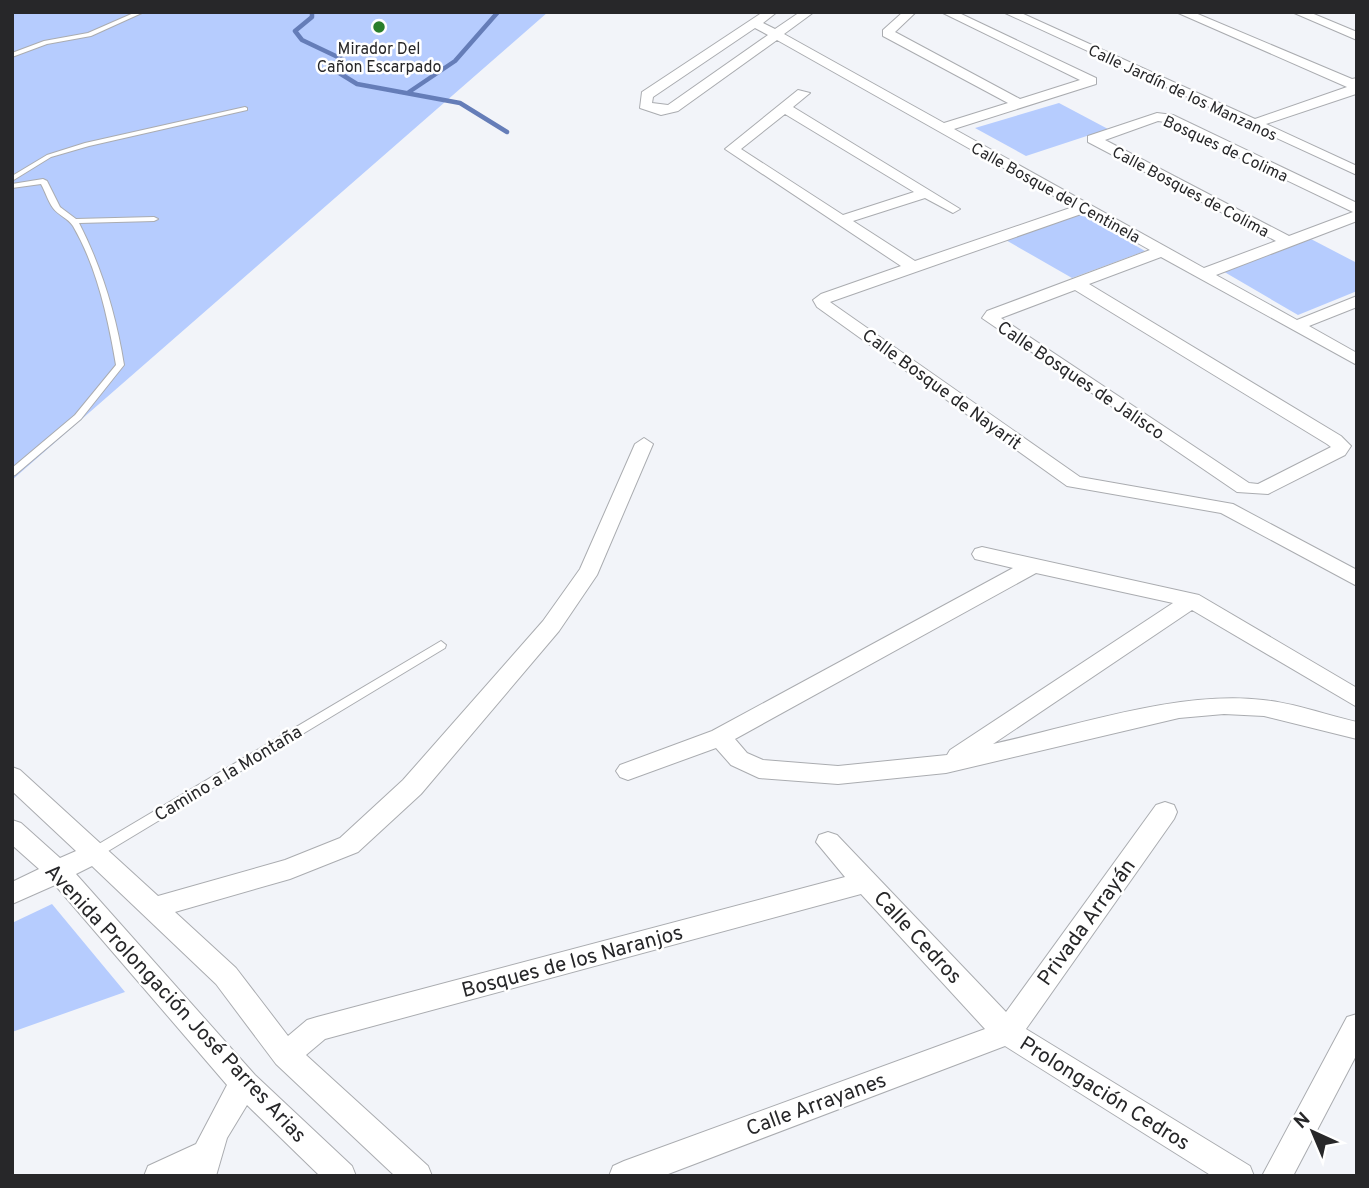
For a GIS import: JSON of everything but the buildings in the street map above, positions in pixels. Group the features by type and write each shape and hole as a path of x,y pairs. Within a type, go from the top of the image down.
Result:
{"street":[{"path":"771,12 647,94 645,105 661,111 673,108 808,12"},
{"path":"911,12 887,33 1019,104"},
{"path":"943,128 1091,81 947,12"},
{"name":"Calle Jardín de los Manzanos","path":"1009,12 1357,171"},
{"path":"1182,12 1356,84 1351,91 1254,124"},
{"path":"1298,12 1357,36"},
{"name":"Calle Bosque del Centinela","path":"755,23 1357,360"},
{"path":"803,93 732,149 914,268 1085,208"},
{"path":"785,108 953,209"},
{"name":"Bosques de Colima","path":"1093,139 1162,116 1357,209"},
{"name":"Calle Bosques de Colima","path":"1093,139 1289,242"},
{"path":"841,220 926,193"},
{"name":"Calle Bosques de Colima","path":"1203,274 1357,216"},
{"name":"Calle Bosques de Jalisco","path":"1077,284 1342,446 1338,451 1261,490 1244,488 990,318 1077,284 1163,251"},
{"name":"Calle Bosque de Nayarit","path":"914,268 821,300 1074,482 1226,508 1357,579"},
{"path":"1296,326 1357,301"},
{"path":"156,907 290,869 349,845 412,787 551,626 590,570 644,444"},
{"path":"982,554 1192,600 1357,699"},
{"path":"628,771 720,737 1034,565"},
{"path":"946,764 1192,600"},
{"path":"720,737 739,759 759,769 838,775 946,764 1179,710 1224,706 1264,708 1357,731"},
{"path":"12,776 156,907 226,976 286,1055 417,1176"},
{"name":"Privada Arrayán","path":"1007,1033 1165,812"},
{"name":"Avenida Prolongación José Parres Arias","path":"12,830 59,872 246,1084 341,1176"},
{"name":"Calle Cedros","path":"828,842 1007,1033"},
{"name":"Camino a la Montaña","path":"12,894 96,852"},
{"name":"Bosques de los Naranjos","path":"286,1055 317,1029 866,882"},
{"path":"1277,1176 1357,1026"},
{"name":"Calle Arrayanes","path":"624,1176 1007,1033"},
{"name":"Prolongación Cedros","path":"1007,1033 1239,1176"},
{"path":"159,1176 203,1165 224,1111 246,1084"}],"lane":[{"path":"12,55 46,42 89,36 141,12"},
{"path":"12,179 49,156 86,144 245,109"},
{"path":"12,186 43,181 57,208 74,221 85,242 116,342 120,365 78,417 12,473"},
{"path":"74,221 154,219"},
{"name":"Camino a la Montaña","path":"96,852 442,645"}],"shaded area":[{"path":"12,12 548,12 12,480"},
{"path":"1059,103 1108,129 1026,156 975,128"},
{"path":"1079,213 1145,251 1072,278 1004,239"},
{"path":"1309,238 1357,263 1357,291 1298,315 1221,270"},
{"path":"52,904 125,992 12,1032 12,923"}],"waterway":[{"path":"312,12 312,17 295,31 302,40 342,59 336,71 357,84 460,103 507,132"},
{"path":"409,92 455,61 498,12"}],"place":[{"name":"Mirador Del Cañon Escarpado","path":"379,27"}]}
